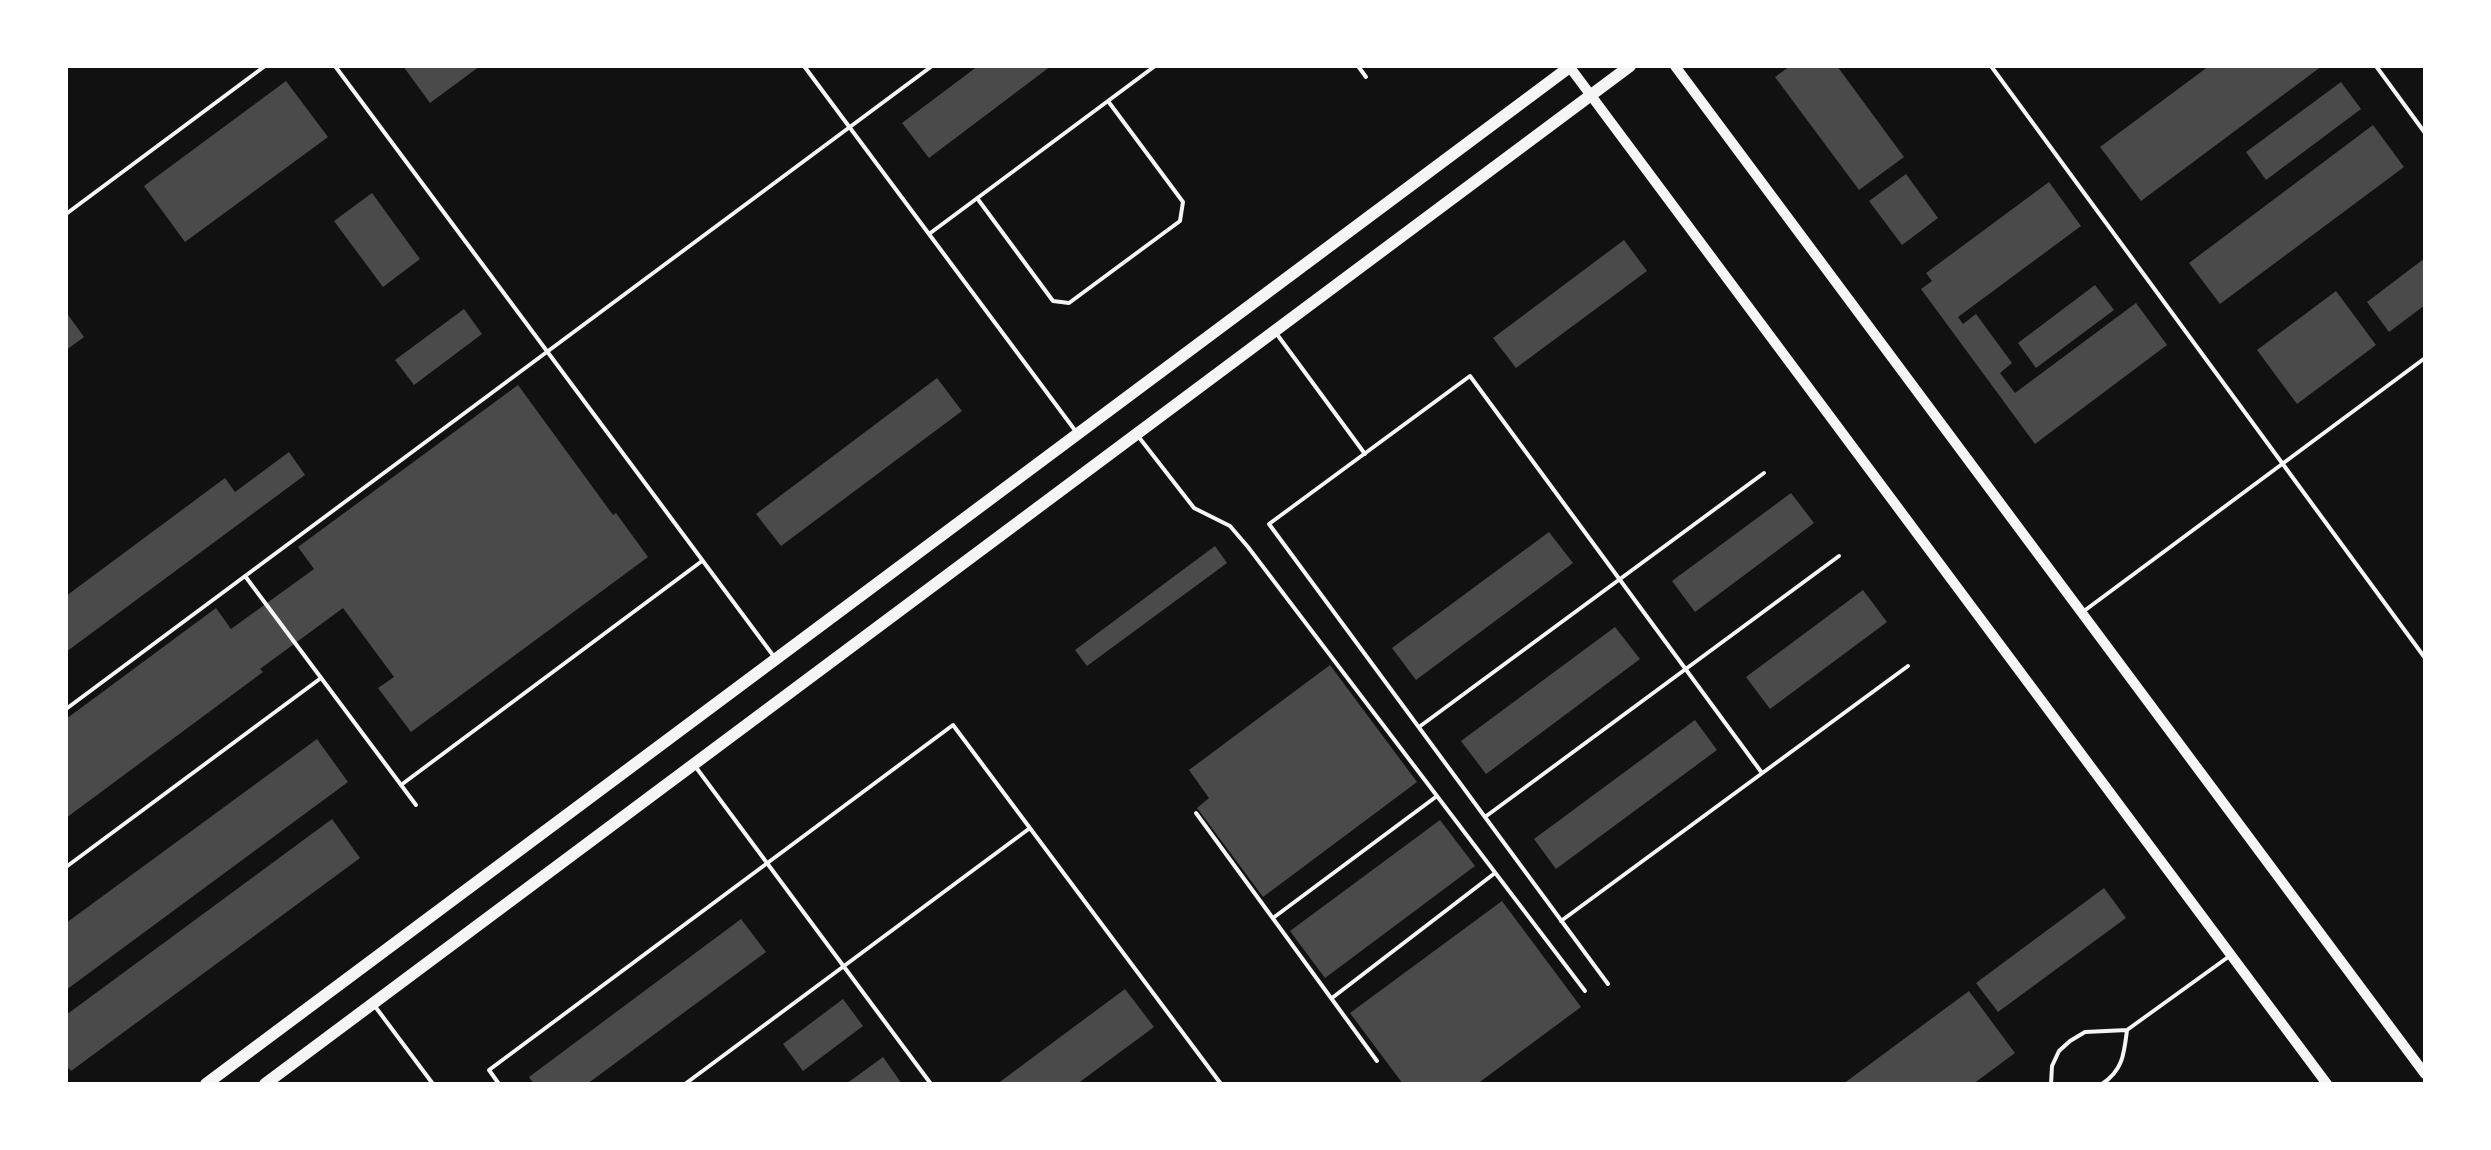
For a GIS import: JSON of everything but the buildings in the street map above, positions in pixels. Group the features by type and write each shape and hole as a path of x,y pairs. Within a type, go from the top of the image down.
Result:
{"main road":[{"path":"206,1084 1570,66"},
{"path":"265,1084 1630,66"}],"street":[{"path":"1570,66 2327,1084"},
{"path":"1675,66 2425,1074"}],"lane":[{"path":"66,214 265,66"},
{"path":"335,66 776,659"},
{"path":"804,66 1077,434"},
{"path":"66,709 932,66"},
{"path":"929,234 1155,66"},
{"path":"1358,66 1366,77"},
{"path":"1991,66 2425,658"},
{"path":"2376,66 2425,133"},
{"path":"977,198 1053,301 1069,303 1180,221 1183,202 1108,101"},
{"path":"1274,331 1365,454"},
{"path":"2082,613 2425,358"},
{"path":"1608,984 1269,524 1470,376 1762,773"},
{"path":"1136,434 1194,508 1230,526 1248,547 1585,991"},
{"path":"1419,727 1764,473"},
{"path":"1485,817 1839,556"},
{"path":"401,785 702,561"},
{"path":"245,576 416,805"},
{"path":"1561,921 1908,666"},
{"path":"66,867 321,678"},
{"path":"499,1084 489,1070 953,725 1221,1084"},
{"path":"694,764 931,1084"},
{"path":"1273,918 1437,796"},
{"path":"1196,813 1377,1061"},
{"path":"685,1084 1030,828"},
{"path":"1332,998 1495,873"},
{"path":"2051,1084 2052,1066 2059,1051 2070,1041 2085,1032 2127,1030 2231,955"},
{"path":"373,1003 433,1084"},
{"path":"2102,1084 2123,1063 2127,1030"}]}
